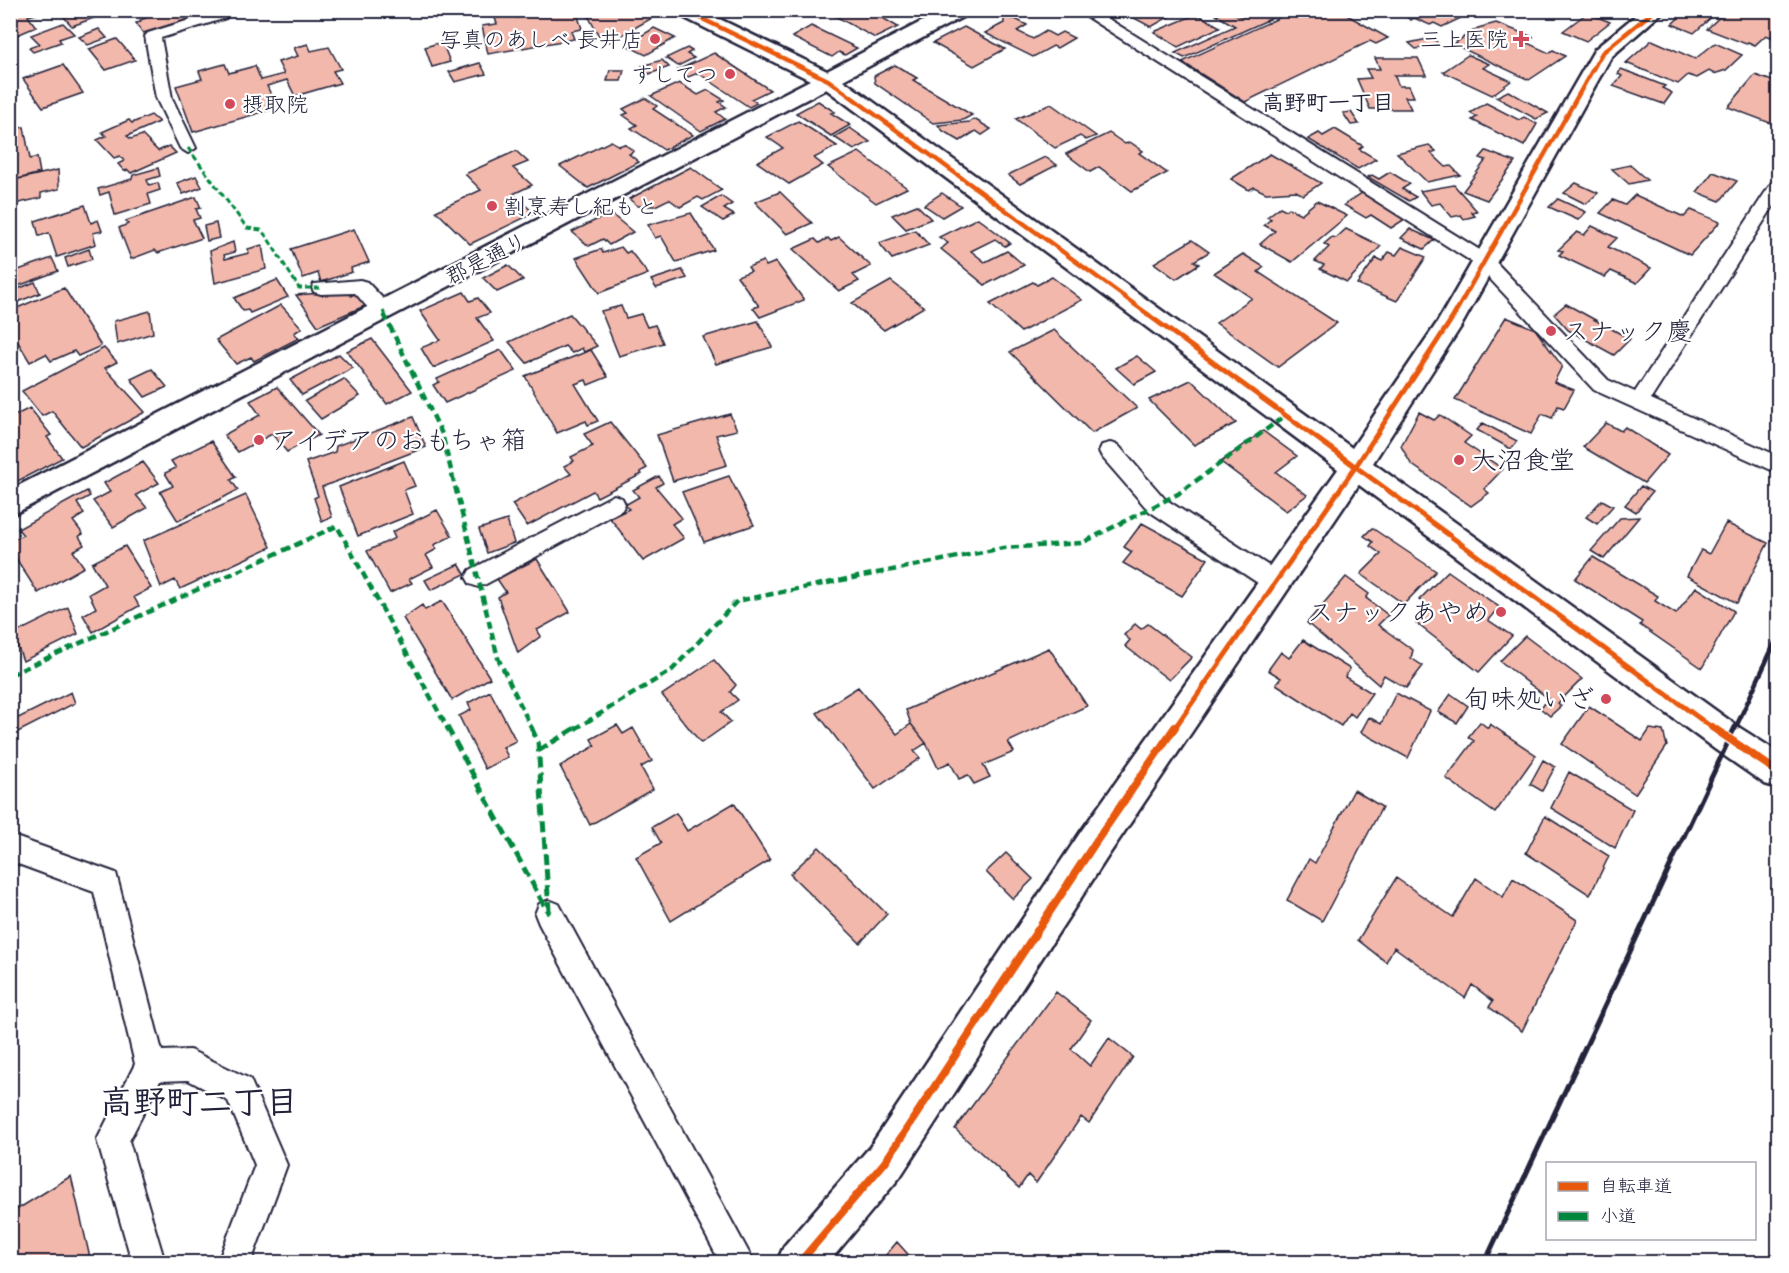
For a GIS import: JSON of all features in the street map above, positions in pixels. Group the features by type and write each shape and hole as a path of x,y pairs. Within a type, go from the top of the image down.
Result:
{"street":[{"path":"684,10 828,80 1728,739 1779,772"},
{"name":"郡是通り","path":"10,504 961,10"},
{"path":"800,1263 885,1162 1095,843 1356,466 1447,328 1602,52 1655,10"}],"lane":[{"path":"188,148 164,99 153,36 221,15 218,10"},
{"path":"1083,10 1484,261 1601,385 1779,465"},
{"path":"1639,402 1779,186"},
{"path":"321,288 360,286 383,311"},
{"path":"1110,451 1157,505 1275,582"},
{"path":"478,577 614,504"},
{"path":"10,848 106,884 151,1066 113,1140 148,1263"},
{"path":"549,914 738,1263"},
{"path":"151,1066 190,1065 239,1090 271,1165 235,1263"}],"building":[{"path":"10,10 33,10 36,14 28,16 36,27 10,38"},
{"path":"58,10 115,10 72,26"},
{"path":"169,10 182,10 189,19 143,33 136,23 141,22 140,20"},
{"path":"431,10 475,10 435,19"},
{"path":"561,10 576,10 582,29 571,31 574,39 488,54 482,26 497,24 495,18 515,15 516,18"},
{"path":"588,10 651,10 659,14 610,42 600,38 586,12"},
{"path":"846,10 869,10 898,27 875,38 835,16"},
{"path":"1125,10 1181,10 1151,27 1123,12"},
{"path":"1226,10 1242,17 1257,10 1275,10 1281,14 1184,58 1175,53 1235,26 1216,15"},
{"path":"1296,10 1338,10 1388,38 1376,44 1370,41 1245,102 1182,62"},
{"path":"1396,10 1446,10 1461,18 1442,27 1414,18 1411,20"},
{"path":"1687,10 1708,10 1716,13 1694,33 1672,24"},
{"path":"1727,10 1761,10 1778,17 1778,30 1771,37 1766,35 1755,45 1748,42 1746,44 1707,29"},
{"path":"1587,13 1610,22 1586,41 1563,31"},
{"path":"1197,14 1220,27 1178,47 1154,32"},
{"path":"1004,18 1015,19 1027,25 1017,31 1033,39 1046,31 1055,36 1062,32 1074,38 1057,48 1053,46 1033,57 985,33 1004,23"},
{"path":"63,23 74,34 59,39 61,42 33,52 29,48 40,44 31,35"},
{"path":"1496,23 1533,37 1525,42 1549,53 1553,50 1565,56 1529,80 1453,44 1478,28"},
{"path":"811,26 857,48 845,55 839,52 832,57 792,37"},
{"path":"964,27 1005,49 974,66 933,43"},
{"path":"654,28 675,38 646,55 626,45"},
{"path":"99,29 107,38 88,45 79,37"},
{"path":"1432,38 1439,44 1416,49 1409,43"},
{"path":"117,39 135,60 106,70 89,49"},
{"path":"1652,40 1695,59 1715,43 1742,55 1726,70 1714,74 1709,71 1697,78 1688,75 1678,84 1626,63"},
{"path":"442,42 450,62 432,67 425,47"},
{"path":"308,44 311,51 329,47 341,69 333,71 340,83 295,96 287,80 267,86 277,108 193,132 176,86 202,79 199,71 225,64 229,73 255,66 261,80 284,74 278,62 298,56 294,48"},
{"path":"687,48 692,51 687,54 694,58 678,66 666,58"},
{"path":"714,53 770,90 751,99 757,103 749,107 698,73 688,77 678,70"},
{"path":"1468,55 1489,64 1483,68 1511,81 1492,95 1443,72"},
{"path":"1375,58 1418,58 1426,75 1394,75 1399,86 1409,86 1414,97 1405,97 1411,109 1370,109 1357,79 1371,78 1366,69 1380,69"},
{"path":"662,60 669,67 649,74 642,66"},
{"path":"480,63 486,74 455,82 449,72"},
{"path":"63,65 83,93 43,107 23,79"},
{"path":"895,65 917,78 913,80 972,115 963,120 933,123 875,83 874,76"},
{"path":"1621,69 1665,86 1662,88 1672,93 1664,104 1613,86 1622,76 1618,74"},
{"path":"610,70 624,70 621,81 607,81"},
{"path":"1755,75 1778,83 1778,126 1728,107"},
{"path":"679,83 698,95 708,90 724,100 719,102 726,107 716,112 725,119 701,131 651,96"},
{"path":"1508,91 1548,113 1536,119 1496,97"},
{"path":"645,98 657,106 653,109 693,135 664,150 631,128 637,125 623,115 628,113 623,109"},
{"path":"818,101 850,125 831,136 796,113"},
{"path":"1486,103 1519,120 1524,117 1537,124 1524,146 1472,120 1477,117 1470,113"},
{"path":"1051,104 1096,136 1086,140 1080,136 1055,148 1016,119"},
{"path":"1351,112 1359,124 1351,125 1343,113"},
{"path":"151,115 159,122 127,136 131,139 142,135 158,151 169,146 176,153 131,173 128,170 124,171 118,164 124,161 120,156 114,158 97,140 106,136 102,132 129,120 132,123"},
{"path":"974,119 991,129 982,135 976,131 960,141 943,131 938,125 970,122"},
{"path":"798,121 837,146 814,158 823,165 789,184 757,162 783,148 767,137"},
{"path":"24,127 30,159 37,157 40,173 10,181 10,130"},
{"path":"850,128 870,142 854,150 834,137"},
{"path":"1335,129 1363,146 1359,149 1376,159 1358,169 1308,139 1319,133 1323,136"},
{"path":"1109,133 1125,144 1130,142 1143,151 1139,153 1167,173 1132,191 1099,167 1090,172 1066,154"},
{"path":"611,141 619,146 624,144 634,151 629,154 639,162 588,188 560,166"},
{"path":"1429,145 1436,151 1431,153 1446,167 1451,166 1460,175 1427,182 1397,153"},
{"path":"516,151 528,162 513,168 532,185 513,194 534,213 470,244 436,211 481,190 465,174"},
{"path":"1486,151 1515,162 1487,200 1463,191 1486,160 1480,158"},
{"path":"859,152 907,188 876,203 828,167"},
{"path":"1270,154 1321,183 1303,195 1296,191 1266,193 1254,187 1249,190 1231,179"},
{"path":"1045,157 1057,165 1020,184 1008,175"},
{"path":"1630,165 1647,180 1629,184 1612,169"},
{"path":"691,167 722,190 703,200 698,197 680,207 669,199 655,206 638,206 629,199"},
{"path":"158,168 160,176 147,180 149,185 158,183 160,190 148,194 151,204 115,215 109,192 100,195 98,189"},
{"path":"58,170 59,189 41,193 41,198 10,205 10,181"},
{"path":"1390,172 1410,184 1402,189 1416,197 1409,201 1368,177 1372,175 1379,179"},
{"path":"1713,172 1737,181 1720,201 1697,192"},
{"path":"196,176 202,187 183,194 177,183"},
{"path":"1576,183 1598,193 1586,204 1564,193"},
{"path":"1454,185 1477,211 1471,212 1475,216 1464,219 1461,215 1452,217 1440,203 1431,205 1420,191"},
{"path":"780,192 812,223 787,234 755,202"},
{"path":"942,193 961,206 942,217 924,205"},
{"path":"1362,193 1405,219 1391,228 1371,215 1366,218 1344,205"},
{"path":"1635,195 1684,217 1691,210 1720,222 1690,255 1600,213 1613,200 1625,205"},
{"path":"721,196 732,204 724,209 734,215 723,221 702,207"},
{"path":"196,197 201,208 196,209 200,218 193,220 202,238 158,253 155,250 131,259 119,228 128,224 126,221"},
{"path":"1558,199 1586,212 1578,220 1549,207"},
{"path":"1317,201 1347,216 1292,262 1260,244 1275,231 1264,225 1271,219 1267,217 1280,207 1286,210 1289,208 1301,214"},
{"path":"85,205 91,223 98,220 102,231 93,233 96,244 57,257 49,233 39,236 35,221"},
{"path":"917,205 931,219 906,229 892,215"},
{"path":"610,213 633,232 609,245 603,239 589,246 572,232"},
{"path":"691,213 714,250 676,262 661,236 655,238 648,225"},
{"path":"978,218 1010,243 1005,246 995,239 971,251 985,262 1007,251 1024,265 985,285 941,249 948,243 939,237"},
{"path":"216,223 219,238 207,241 204,226"},
{"path":"1592,226 1617,238 1608,247 1651,268 1637,283 1611,271 1605,277 1559,255 1563,251 1558,250 1577,232 1584,235"},
{"path":"354,229 369,262 351,268 352,272 321,282 318,273 303,278 291,249"},
{"path":"1346,229 1381,246 1347,282 1320,269 1324,265 1315,261 1329,247 1324,244 1332,237 1336,238"},
{"path":"1410,229 1434,240 1424,249 1401,238"},
{"path":"915,230 929,245 892,259 879,243"},
{"path":"839,237 871,266 853,275 859,281 839,291 793,249 815,239 819,243 828,238 831,241"},
{"path":"1192,240 1209,252 1194,261 1199,264 1176,279 1154,263"},
{"path":"233,242 235,252 224,255 225,259 249,253 248,249 262,245 266,269 215,283 210,251"},
{"path":"621,247 626,253 630,251 648,274 599,293 576,258 601,249 603,253"},
{"path":"1402,247 1426,257 1397,301 1357,284 1376,258 1382,261 1389,252 1396,255"},
{"path":"89,249 92,259 68,267 65,258"},
{"path":"1243,254 1264,267 1258,272 1337,323 1278,367 1216,323 1252,298 1214,273"},
{"path":"52,258 58,271 10,289 10,273"},
{"path":"763,261 766,266 776,262 804,300 760,317 753,308 759,306 737,276 751,271 748,267"},
{"path":"508,265 523,280 497,292 483,278"},
{"path":"682,270 687,278 656,288 651,280"},
{"path":"1052,277 1082,300 1021,332 990,304 1033,282 1037,285"},
{"path":"277,280 288,297 250,313 248,310 243,311 234,298"},
{"path":"891,281 924,307 884,330 852,303"},
{"path":"35,282 40,293 10,305 10,292"},
{"path":"64,288 101,346 78,356 74,351 51,361 46,354 30,362 10,329 10,311"},
{"path":"348,291 351,296 357,292 367,305 318,326 296,295"},
{"path":"464,292 470,301 478,298 490,313 477,318 494,341 433,368 421,348 440,340 420,311"},
{"path":"1566,304 1630,339 1614,355 1568,330 1554,314"},
{"path":"281,305 302,328 294,333 299,338 254,361 251,357 236,364 216,340"},
{"path":"621,306 626,318 641,314 647,327 655,325 663,343 619,356 601,311"},
{"path":"150,311 153,333 117,344 114,321"},
{"path":"570,314 597,346 584,352 582,348 572,353 565,346 527,363 509,342"},
{"path":"1506,317 1535,329 1562,366 1554,382 1574,390 1564,408 1558,406 1552,418 1542,414 1531,434 1455,400"},
{"path":"758,321 772,347 716,364 703,337"},
{"path":"1054,330 1137,408 1092,433 1010,352"},
{"path":"372,339 412,391 387,404 347,351"},
{"path":"104,348 117,362 105,368 145,412 81,447 52,411 42,416 22,391"},
{"path":"501,350 516,371 445,403 433,385 439,382 437,379"},
{"path":"591,350 608,377 588,385 586,380 575,384 598,421 588,425 586,421 557,433 525,376"},
{"path":"339,354 353,368 302,395 290,380"},
{"path":"1137,356 1156,372 1134,384 1116,368"},
{"path":"152,369 167,387 145,397 131,379"},
{"path":"344,379 360,396 321,419 305,401"},
{"path":"1191,380 1236,423 1194,445 1149,400"},
{"path":"277,387 319,435 287,452 272,434 238,452 224,435 260,415 250,401"},
{"path":"30,408 51,435 47,437 62,458 10,485 10,418"},
{"path":"1419,412 1434,420 1440,415 1471,436 1464,443 1503,469 1484,489 1489,493 1471,506 1411,464 1401,446"},
{"path":"730,414 737,430 716,435 727,465 673,481 657,435"},
{"path":"413,417 426,447 322,487 332,517 322,522 314,498 318,496 306,462 335,452 336,446"},
{"path":"610,422 647,468 640,472 642,474 597,497 593,491 527,526 512,504 571,474 564,466 574,461 571,457 593,446 584,434"},
{"path":"1483,423 1517,441 1511,449 1477,430"},
{"path":"1606,423 1621,431 1625,427 1668,455 1644,483 1583,447"},
{"path":"1263,431 1297,456 1276,472 1307,495 1286,511 1221,462"},
{"path":"211,441 236,477 231,480 238,490 178,521 160,492 173,486 165,473 176,468 171,461"},
{"path":"404,461 415,486 404,490 413,514 358,536 339,487"},
{"path":"143,462 159,483 136,495 147,508 113,527 93,501 110,492 104,483"},
{"path":"659,476 663,483 656,487 682,518 672,524 684,538 643,561 610,518 629,509 625,505 639,497 633,490"},
{"path":"729,476 754,525 704,542 682,492"},
{"path":"1641,486 1652,492 1636,512 1625,505"},
{"path":"87,491 90,496 77,503 84,514 73,521 83,534 79,536 84,545 73,551 84,567 38,593 10,549 10,541 23,535 18,529"},
{"path":"246,495 271,547 180,589 175,580 161,587 143,541"},
{"path":"1602,500 1613,506 1597,524 1586,517"},
{"path":"437,510 452,536 434,545 437,549 426,555 433,567 409,579 412,583 390,593 367,551 395,538 392,532"},
{"path":"1639,517 1604,559 1591,551 1620,518"},
{"path":"507,520 514,543 487,553 479,529"},
{"path":"1142,523 1208,559 1182,596 1123,563 1132,552 1124,547"},
{"path":"1726,523 1768,543 1737,603 1687,576 1701,550 1709,554"},
{"path":"1372,528 1436,571 1404,604 1361,574 1381,554 1370,546 1373,542 1364,536"},
{"path":"125,546 151,588 134,597 139,606 93,632 83,615 96,608 89,594 105,585 92,563"},
{"path":"1593,557 1658,596 1655,601 1676,614 1696,587 1734,611 1702,668 1640,625 1642,622 1575,579"},
{"path":"537,559 570,612 537,630 541,636 518,653 498,597 506,592 497,579"},
{"path":"459,564 465,574 431,590 425,580"},
{"path":"1448,571 1499,607 1488,620 1512,636 1479,672 1416,623 1431,608 1419,600"},
{"path":"1346,577 1369,594 1366,598 1388,615 1378,625 1413,650 1411,658 1423,666 1406,688 1384,675 1379,685 1307,623"},
{"path":"442,601 490,678 452,700 403,618 422,605 425,610"},
{"path":"68,607 78,634 23,661 13,634"},
{"path":"1135,624 1141,629 1148,624 1192,657 1169,680 1125,646 1130,640 1124,635"},
{"path":"1525,636 1582,679 1558,703 1561,706 1550,716 1540,708 1549,699 1500,661"},
{"path":"1303,640 1350,669 1345,677 1372,693 1355,717 1350,713 1341,726 1276,684 1281,678 1268,670 1281,652 1289,658"},
{"path":"1049,648 1087,706 1008,742 1014,752 983,765 990,777 974,784 968,775 959,779 950,762 938,768 926,743 911,724 906,710"},
{"path":"714,660 736,685 730,692 738,700 721,712 731,722 701,743 662,695"},
{"path":"858,687 897,734 911,724 926,743 914,751 920,758 875,789 817,713"},
{"path":"490,691 516,741 503,747 508,757 485,769 459,716 471,710 468,703"},
{"path":"71,692 75,703 10,736 10,722"},
{"path":"1396,693 1430,711 1408,758 1361,732 1369,717 1381,724"},
{"path":"1451,694 1468,706 1457,723 1438,712"},
{"path":"1589,706 1642,741 1650,729 1663,731 1667,746 1635,794 1562,744"},
{"path":"1480,722 1488,728 1490,724 1536,755 1495,813 1446,778 1474,741 1468,737"},
{"path":"617,725 623,734 633,728 652,761 641,767 653,789 590,825 560,766 595,746 591,739"},
{"path":"1543,760 1555,767 1542,791 1530,784"},
{"path":"1569,772 1633,810 1615,848 1551,808"},
{"path":"1354,790 1382,807 1322,921 1287,900 1309,859 1315,863"},
{"path":"734,803 770,860 671,921 636,857 661,843 652,827 676,813 687,831"},
{"path":"1545,816 1609,856 1590,895 1526,853"},
{"path":"819,847 887,914 860,943 790,874"},
{"path":"1006,853 1033,879 1013,899 986,872"},
{"path":"1396,878 1453,917 1476,878 1503,897 1513,878 1577,920 1522,1031 1489,1007 1493,1001 1472,985 1465,998 1394,947 1386,962 1358,940"},
{"path":"1056,992 1091,1020 1071,1049 1090,1066 1109,1038 1133,1057 1089,1123 1081,1117 1036,1183 1028,1175 1019,1188 955,1129"},
{"path":"71,1176 91,1262 10,1262 10,1198 13,1212"},
{"path":"897,1242 915,1262 880,1262"}],"railway":[{"path":"1735,729 1778,636"},
{"path":"1485,1262 1735,727"}],"marked path":[{"path":"188,148 247,228 261,230 267,237 299,288 321,288"},
{"path":"383,311 442,434 498,658 538,742 549,911"},
{"path":"538,751 672,670 737,601 1003,548 1082,543 1178,494 1286,415"},
{"path":"10,675 337,526 549,914"}],"cycle path":[{"path":"684,10 828,80 1728,739 1778,772"},
{"path":"800,1262 885,1162 1095,843 1356,466 1447,328 1602,53 1655,10"}],"place":[{"name":"写真のあしべ 長井店","path":"655,39"},
{"name":"三上医院","path":"1521,39"},
{"name":"すしてつ","path":"730,74"},
{"name":"摂取院","path":"230,104"},
{"name":"割烹寿し紀もと","path":"492,206"},
{"name":"スナック慶","path":"1551,331"},
{"name":"アイデアのおもちゃ箱","path":"259,440"},
{"name":"大沼食堂","path":"1459,460"},
{"name":"スナックあやめ","path":"1501,612"},
{"name":"旬味処いざ","path":"1606,699"}],"district":[{"name":"高野町一丁目","path":"1328,102"},
{"name":"高野町二丁目","path":"199,1101"}]}
